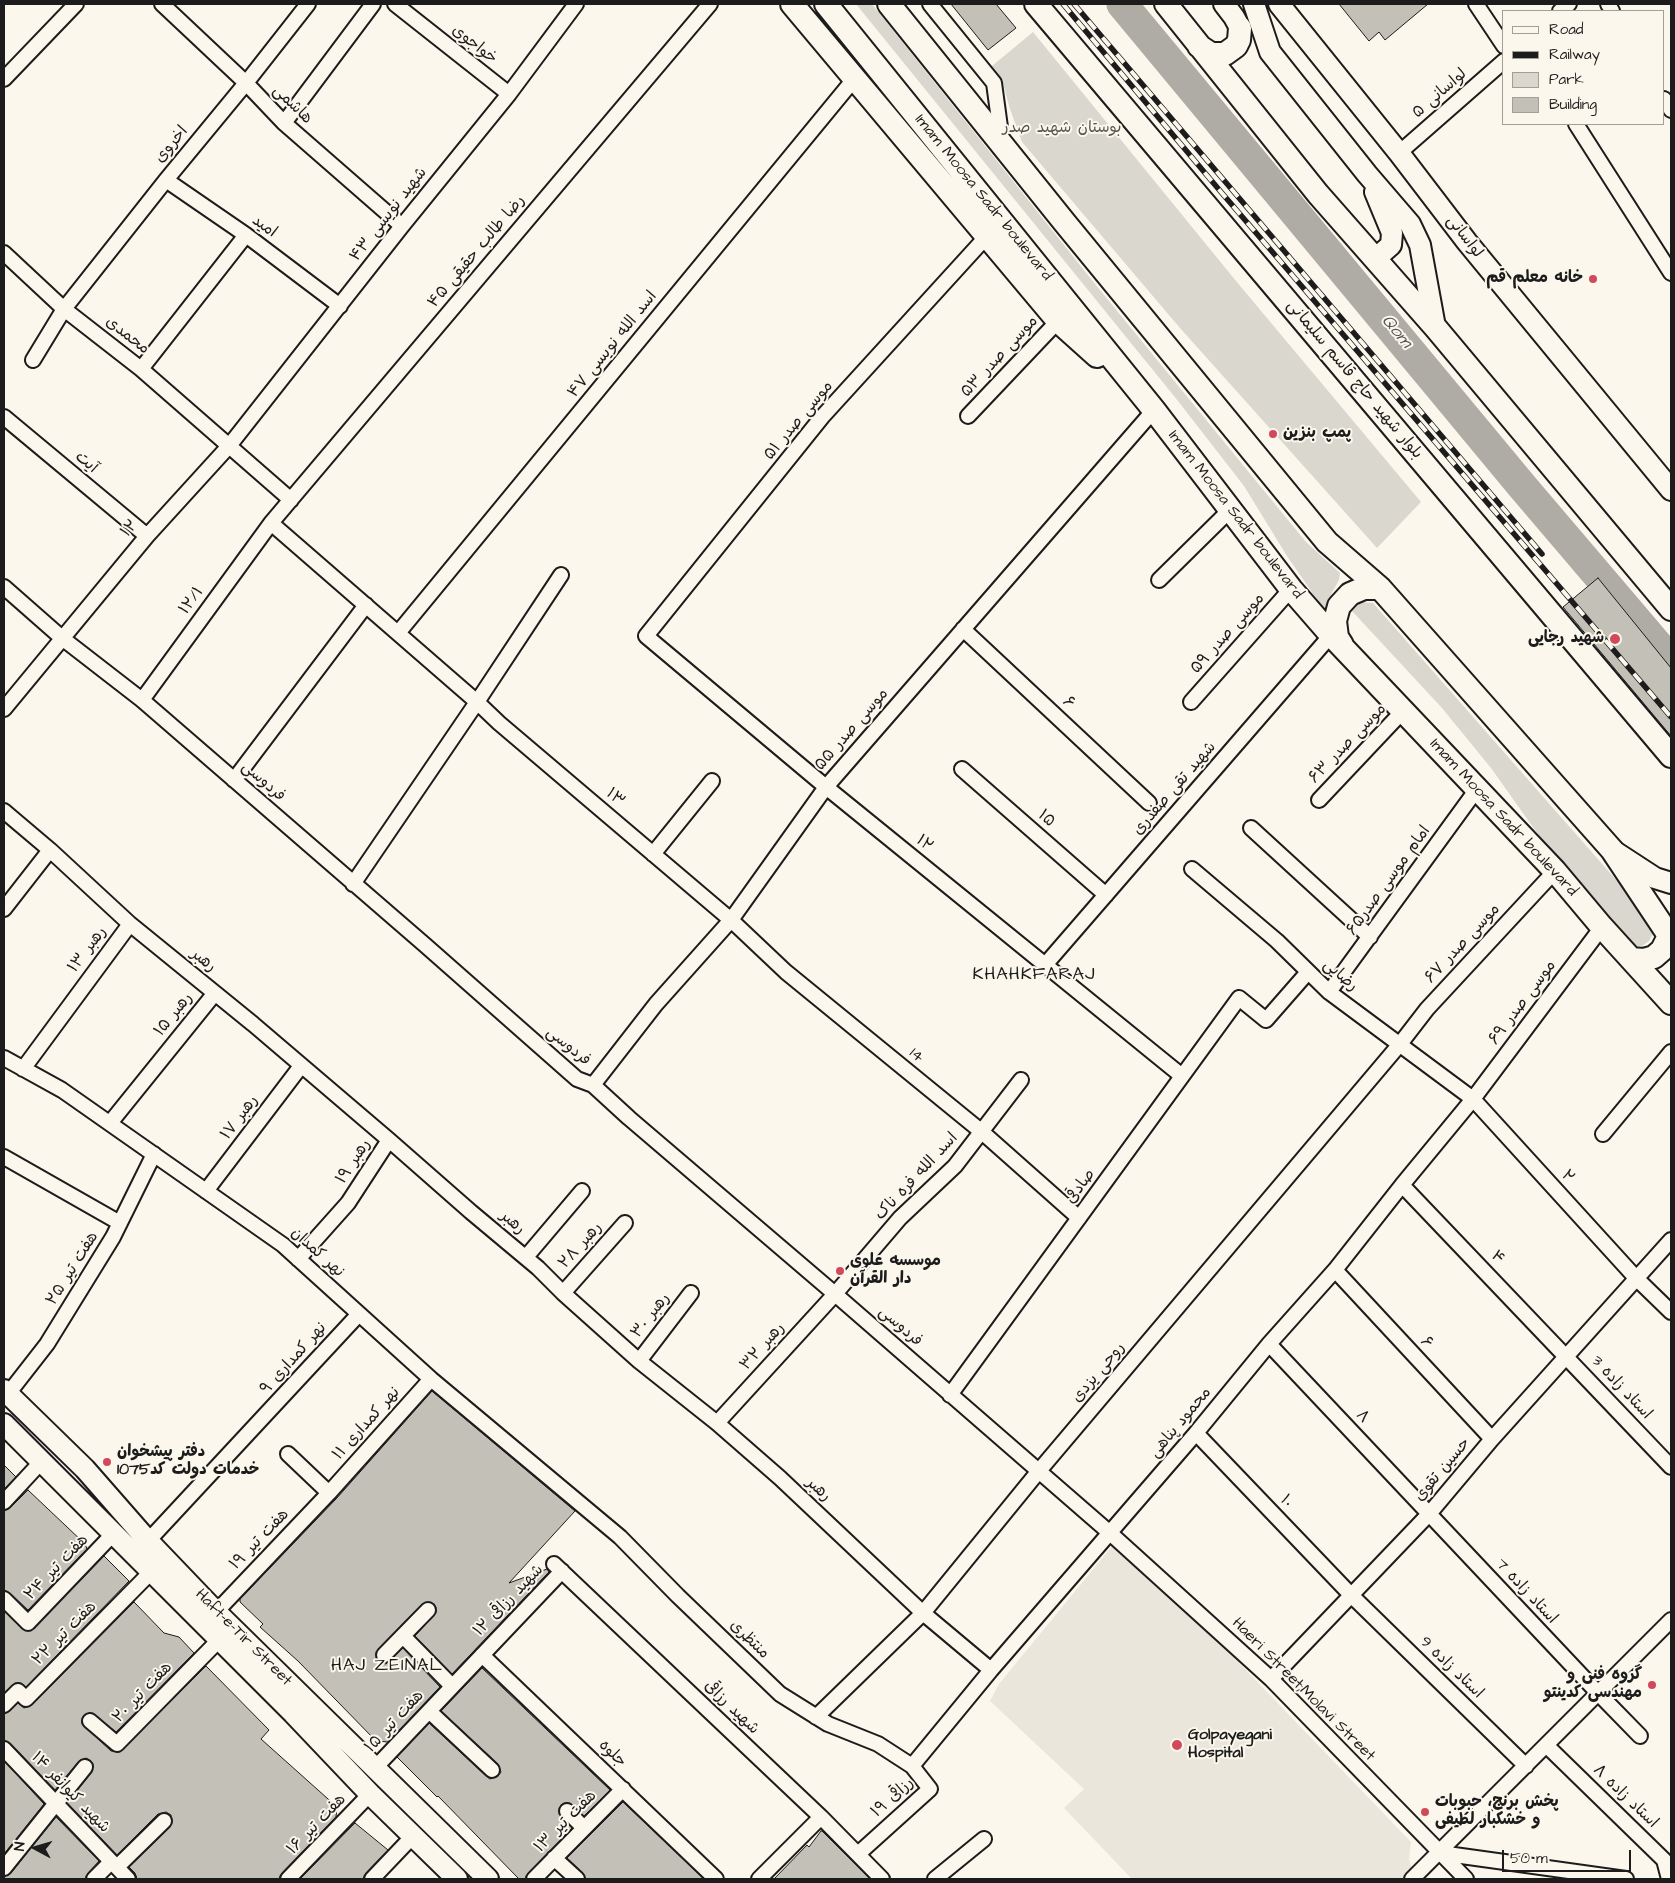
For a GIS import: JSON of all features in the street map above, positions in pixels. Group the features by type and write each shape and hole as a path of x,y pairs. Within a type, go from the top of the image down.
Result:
{"main road":[{"path":"792,4 1058,321 1154,410"},
{"name":"Imam Moosa Sadr boulevard","path":"826,4 1154,410 1291,589 1338,643 1555,871 1602,927 1671,1003"},
{"path":"889,4 1327,542 1380,588 1612,850 1669,933 1662,950 1654,957 1644,960 1631,959"},
{"name":"بلوار شهید حاج قاسم سلیمانی","path":"1036,4 1671,756"},
{"path":"1166,4 1318,194 1435,327 1671,609"},
{"path":"1199,46 1211,54 1225,54 1236,46 1239,40 1240,28 1224,4"},
{"path":"1254,4 1270,52 1367,174 1410,224 1420,245 1435,327"},
{"name":"لواسانی","path":"1279,4 1399,153 1467,242 1671,490"},
{"path":"1367,174 1392,233 1391,245 1375,259"},
{"path":"1338,643 1335,621 1339,606 1350,594 1364,588 1380,588"},
{"path":"1612,850 1656,878 1671,883"},
{"name":"Haft-e-Tir Street","path":"6,1392 85,1469 148,1541 216,1612 488,1879"},
{"name":"Haft-e-Tir Street","path":"4,1424 152,1571 370,1794 457,1879"}],"street":[{"path":"4,78 76,4"},
{"name":"اخروی","path":"33,360 64,309 166,180 246,84 308,4"},
{"path":"284,123 373,4"},
{"name":"خواجوی","path":"395,4 509,94"},
{"name":"۴۳ شهید نویسی","path":"229,446 402,226 509,94 576,4"},
{"name":"۴۵ رضا طالب حقیقی","path":"271,523 710,4"},
{"path":"930,4 994,83 1003,146"},
{"path":"1476,4 1502,43"},
{"name":"هاشمی","path":"165,5 284,123 402,226"},
{"name":"لواسانی ۵","path":"1399,153 1502,63"},
{"name":"۴۷ اسد الله نویسی","path":"398,633 855,78"},
{"path":"1577,125 1671,273"},
{"name":"امید","path":"166,180 246,235 340,306"},
{"path":"142,369 246,235"},
{"name":"موسی صدر ۵۱","path":"646,636 822,417 987,236"},
{"name":"محمدی","path":"4,254 64,309 142,369 291,500"},
{"name":"موسی صدر ۵۳","path":"968,416 1058,321"},
{"name":"موسی صدر ۵۵","path":"593,1085 656,1004 731,920 826,787 1154,410"},
{"name":"آیت","path":"4,417 147,536"},
{"name":"۱۲","path":"4,709 147,536 229,446"},
{"path":"1159,580 1230,510"},
{"name":"۱۳","path":"271,523 499,723 731,920"},
{"name":"۱۲/۱","path":"142,700 271,523"},
{"path":"353,884 561,575"},
{"name":"فردوسی","path":"4,587 62,638 142,700 577,1079 593,1085 1110,1533"},
{"name":"موسی صدر ۵۹","path":"1190,702 1291,589"},
{"path":"234,780 366,606"},
{"name":"۶","path":"963,629 1149,803"},
{"name":"۱۲","path":"646,636 826,787 1182,1076"},
{"name":"شهید تقی صفدری","path":"1045,965 1106,895 1338,643"},
{"name":"موسی صدر ۶۳","path":"1319,800 1403,711"},
{"name":"۱۵","path":"962,769 1106,895"},
{"path":"653,854 712,781"},
{"name":"امام موسی صدر۶۵","path":"1329,992 1477,789"},
{"name":"رهبر","path":"4,811 50,850 130,924 254,1024 471,1212 526,1257 563,1293 639,1360 780,1478 923,1613 991,1670"},
{"path":"1251,828 1370,937"},
{"path":"4,909 50,850"},
{"name":"رضایی","path":"1192,869 1278,941 1329,992 1473,1099"},
{"name":"موسی صدر ۶۷","path":"1400,1044 1427,1009 1555,871"},
{"name":"14","path":"731,920 786,972 982,1132 1079,1218"},
{"name":"رهبر ۱۳","path":"23,1069 130,924"},
{"name":"موسی صدر ۶۹","path":"1473,1099 1602,927"},
{"name":"صادقی","path":"950,1395 1239,998 1266,1020 1308,972"},
{"name":"رهبر ۱۵","path":"110,1123 215,993"},
{"name":"روحی یزدی","path":"816,1717 923,1613 1038,1472 1400,1044"},
{"path":"1603,1134 1671,1052"},
{"name":"نهر کمدان","path":"4,1058 62,1090 283,1245 431,1379 584,1508"},
{"name":"رهبر ۱۷","path":"206,1191 301,1066"},
{"name":"اسد الله فره ناک","path":"835,1294 900,1218 956,1166 1021,1080"},
{"name":"محمود پناهی","path":"912,1766 991,1670 1196,1433 1269,1344 1335,1270 1473,1099"},
{"name":"۲","path":"1473,1099 1636,1278 1671,1312"},
{"name":"رهبر ۱۹","path":"298,1259 348,1203 389,1140"},
{"name":"هفت تیر ۲۵","path":"6,1392 47,1344 113,1237 154,1154"},
{"path":"4,1157 120,1223"},
{"name":"۴","path":"1402,1185 1566,1356"},
{"path":"526,1257 582,1191"},
{"name":"رهبر ۲۸","path":"563,1293 625,1223"},
{"name":"حسین تقوی","path":"1271,1679 1429,1514 1492,1439 1671,1240"},
{"name":"۶","path":"1335,1270 1492,1439"},
{"name":"رهبر ۳۰","path":"639,1360 691,1293"},
{"name":"رهبر ۳۲","path":"717,1424 835,1294"},
{"name":"نهر کمداری ۹","path":"148,1541 359,1314"},
{"name":"۸","path":"1269,1344 1429,1514"},
{"name":"استاد زاده 3","path":"1566,1356 1671,1467"},
{"name":"نهر کمداری ۱۱","path":"330,1493 431,1379"},
{"name":"۱۰","path":"1196,1433 1351,1595"},
{"path":"288,1454 330,1493"},
{"path":"4,1502 42,1461"},
{"name":"هفت تیر ۱۹","path":"216,1612 330,1493"},
{"name":"منتظری","path":"584,1508 620,1537 780,1694 828,1724 878,1744 912,1766"},
{"name":"استاد زاده 7","path":"1429,1514 1640,1736"},
{"name":"هفت تیر ۲۴","path":"4,1599 25,1628 114,1533"},
{"name":"Haeri Street;Molavi Street","path":"1110,1533 1271,1679 1466,1879"},
{"name":"شهید رزاقی ۱۲","path":"482,1655 558,1568"},
{"name":"شهید رزاقی","path":"558,1568 821,1818 882,1879"},
{"name":"هفت تیر ۲۲","path":"4,1705 18,1691 26,1699 152,1571"},
{"name":"استاد زاده 9","path":"1351,1595 1526,1766"},
{"path":"384,1655 428,1610"},
{"path":"1412,1879 1671,1620"},
{"path":"403,1636 452,1686"},
{"name":"هفت تیر ۲۰","path":"90,1721 117,1744 219,1640"},
{"name":"هفت تیر ۱۵","path":"374,1769 482,1655"},
{"name":"جلوه","path":"482,1655 716,1879"},
{"path":"429,1711 492,1770"},
{"name":"استاد زاده ۸","path":"1546,1745 1664,1860 1669,1879"},
{"name":"شهید کیوانفر ۱۴","path":"4,1750 128,1879"},
{"name":"رزاقی ۱۹","path":"858,1854 930,1789 912,1766"},
{"path":"4,1868 85,1767"},
{"name":"هفت تیر ۱۳","path":"534,1879 623,1789"},
{"name":"هفت تیر ۱۶","path":"288,1879 370,1794"},
{"path":"567,1811 584,1828"},
{"path":"759,1879 821,1818"},
{"path":"94,1879 114,1865 164,1821"},
{"path":"372,1879 413,1836"},
{"path":"935,1879 984,1839"},
{"path":"1440,1853 1626,1879"},
{"path":"554,1858 577,1879"}],"shaded area":[{"name":"Golpayegani Hospital","path":"1125,1544 1411,1842 1409,1859 1413,1873 1406,1879 1132,1879 1064,1808 1084,1789 990,1701 999,1684 1113,1545"}],"green space":[{"path":"856,4 872,4 1091,279 1306,542 1340,573 1339,580 1328,600 1327,614 1287,556 1244,486 1178,401"},
{"name":"بوستان شهید صدر","path":"1033,32 1236,281 1421,502 1377,548 1180,328 1022,142 1002,80 992,66"},
{"path":"1361,602 1373,603 1625,890 1653,934 1649,941 1642,946 1634,946 1557,861 1491,768 1442,708 1352,611 1354,606"}],"building":[{"path":"951,4 996,4 1016,28 988,50"},
{"path":"1339,4 1428,4 1385,40 1379,32 1369,41"},
{"name":"شهید رجایی","path":"1598,578 1671,668 1671,736 1563,607"},
{"path":"432,1391 575,1511 509,1583 547,1569 549,1572 452,1674 415,1636 436,1613 436,1607 431,1602 422,1604 378,1649 376,1658 381,1663 386,1664 403,1648 440,1687 388,1742 376,1741 298,1661 260,1627 263,1624 240,1602 240,1599 336,1499"},
{"path":"4,1465 16,1477 4,1489"},
{"path":"28,1490 85,1544 87,1549 28,1610 10,1593 4,1590 4,1511 10,1508"},
{"path":"104,1556 129,1581 26,1687 21,1683 15,1683 4,1693 4,1611 22,1629 31,1631"},
{"path":"134,1602 164,1633 179,1637 194,1653 116,1732 92,1713 84,1715 82,1724 111,1751 120,1752 206,1666 269,1730 261,1739 337,1807 336,1817 282,1873 279,1879 137,1879 135,1873 129,1867 170,1827 172,1823 171,1815 166,1812 158,1814 117,1855 67,1803 92,1772 93,1764 91,1761 86,1758 79,1761 55,1790 10,1743 4,1740 4,1714 18,1703 24,1708 32,1705"},
{"path":"482,1668 610,1790 584,1816 570,1803 561,1805 559,1814 572,1828 528,1873 525,1879 519,1879 397,1757 429,1723 486,1776 490,1779 498,1776 501,1772 498,1764 441,1711"},
{"path":"4,1761 44,1804 4,1854"},
{"path":"623,1802 704,1879 586,1879 583,1873 567,1858"},
{"path":"56,1817 99,1861 85,1879 4,1879 4,1877 11,1873"},
{"path":"355,1823 388,1850 366,1873 363,1879 300,1879"},
{"path":"821,1831 870,1879 774,1879 807,1845 809,1847"}],"waterway":[{"name":"Qom","path":"1122,4 1522,486 1671,661"}],"railway":[{"path":"1063,4 1221,192 1671,717"},
{"path":"1074,4 1542,554"}],"place":[{"name":"خانه معلم قم","path":"1593,279"},
{"name":"پمپ بنزین","path":"1273,434"},
{"name":"شهید رجایی","path":"1615,639"},
{"name":"موسسه علوی دار القرآن","path":"840,1271"},
{"name":"دفتر پیشخوان خدمات دولت کد1075","path":"107,1462"},
{"name":"گروه فنی و مهندسی کدینتو","path":"1652,1685"},
{"name":"Golpayegani Hospital","path":"1177,1745"},
{"name":"پخش برنج، حبوبات و خشکبار لطیفی","path":"1425,1812"}],"district":[{"name":"KHAHKFARAJ","path":"1034,975"},
{"name":"HAJ ZEINAL","path":"387,1666"}]}
